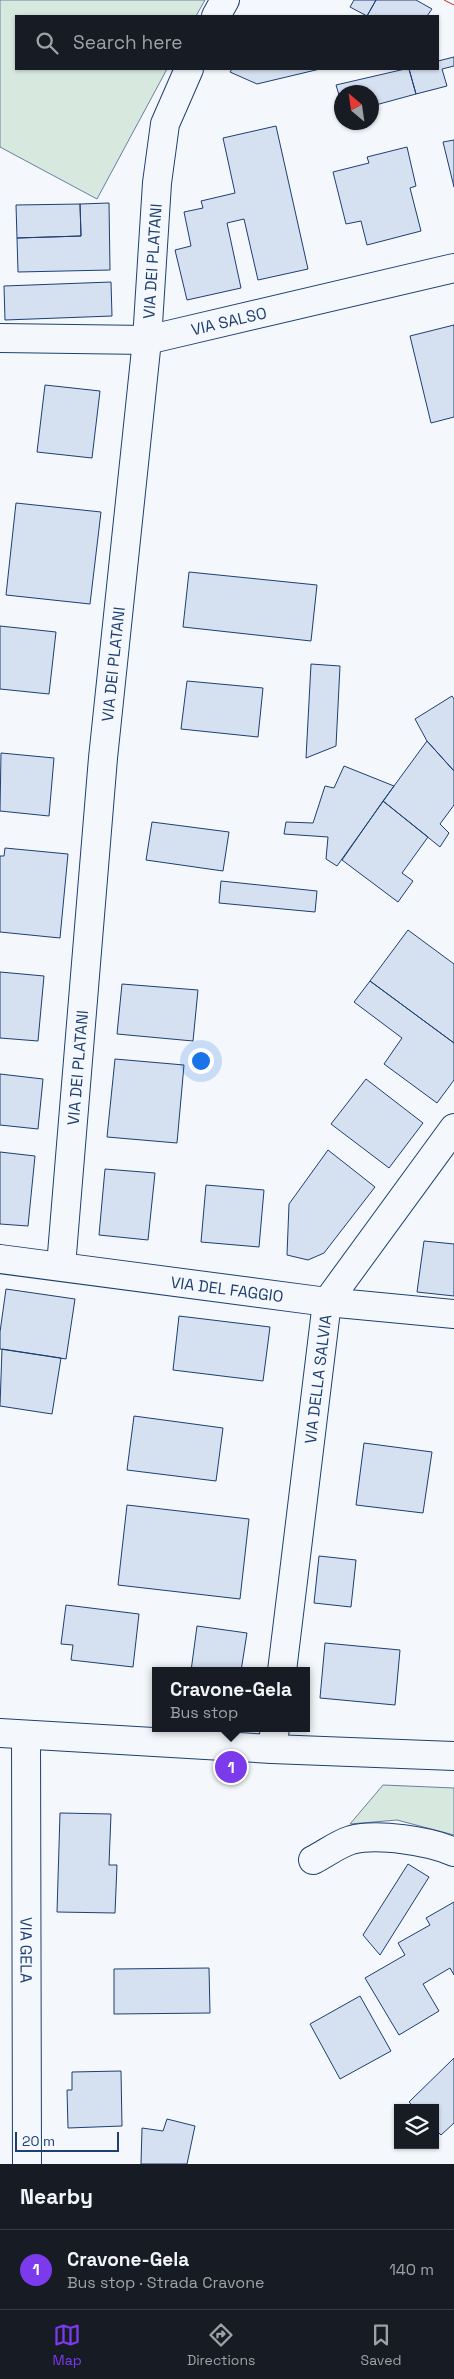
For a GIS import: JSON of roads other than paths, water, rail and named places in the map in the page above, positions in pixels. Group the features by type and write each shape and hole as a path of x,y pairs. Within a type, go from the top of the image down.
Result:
{"street":[{"path":"217,15 225,0"},
{"name":"VIA DEI PLATANI","path":"61,1266 103,758 146,340 156,183 164,124 189,70"},
{"name":"VIA SALSO","path":"0,338 146,340 454,268"},
{"name":"VIA DELLA SALVIA","path":"282,1667 327,1302 454,1128"},
{"name":"VIA DEL FAGGIO","path":"0,1259 327,1302 454,1314"},
{"path":"13,1734 274,1739 454,1756"},
{"name":"VIA GELA","path":"13,1734 27,2164"},
{"path":"313,1860 351,1840 360,1839 396,1838 442,1847 454,1852"}],"place":[{"name":"Cravone-Gela","path":"231,1767"}]}
